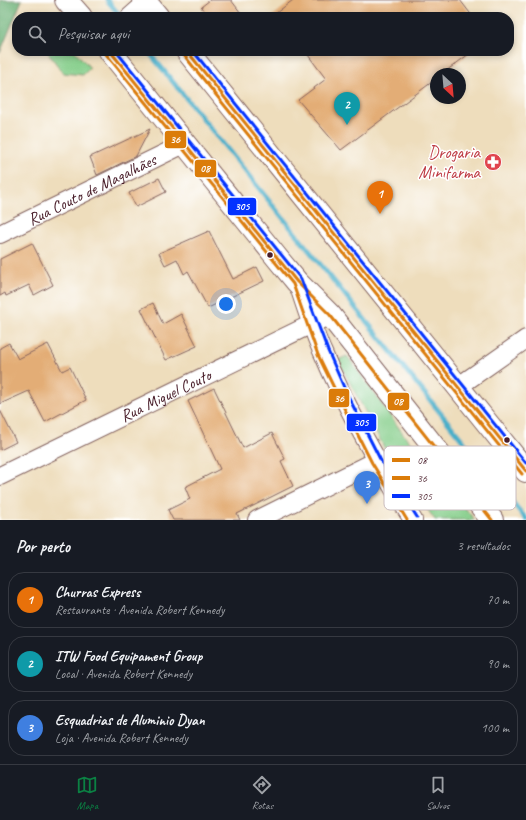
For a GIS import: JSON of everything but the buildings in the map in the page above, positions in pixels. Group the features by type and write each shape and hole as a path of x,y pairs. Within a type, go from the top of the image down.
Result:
{"main road":[{"path":"66,0 77,12"},
{"path":"114,56 297,282 321,319 429,446"},
{"path":"191,56 506,446"},
{"path":"516,458 526,471"},
{"path":"483,510 492,520"}],"street":[{"name":"Rua Couto de Magalhães","path":"0,234 184,144"},
{"path":"321,319 323,353 342,394 384,474"},
{"name":"Rua Miguel Couto","path":"0,476 321,319"},
{"path":"459,386 526,339"},
{"path":"257,520 376,461"},
{"path":"407,510 413,520"}],"green space":[{"path":"0,0 22,0 17,12 12,12 12,24 0,53"},
{"path":"51,56 79,56 90,68 83,75 63,73"},
{"path":"347,356 413,446 384,446 384,447 338,360"},
{"path":"428,510 467,510 475,520 435,520"}],"waterway":[{"path":"107,0 117,12"},
{"path":"152,56 467,446"},
{"path":"516,507 526,519"}],"transit line":[{"name":"36","path":"108,56 293,284 318,355 372,463 384,483"},
{"name":"08","path":"114,56 297,282 330,315 434,446"},
{"name":"305","path":"120,56 301,279 328,351 346,392 384,465"},
{"name":"36","path":"185,56 499,446"},
{"name":"08","path":"191,56 506,446"},
{"name":"305","path":"197,56 512,446"},
{"name":"305","path":"516,451 526,463"},
{"name":"08","path":"516,459 526,471"},
{"name":"36","path":"516,467 522,474"},
{"name":"36","path":"401,510 407,520"},
{"name":"305","path":"413,510 417,517"},
{"name":"08","path":"484,510 492,520"}],"place":[{"name":"ITW Food Equipament Group","path":"347,125"},
{"name":"Drogaria Minifarma","path":"493,162"},
{"name":"Churras Express","path":"380,214"},
{"name":"Esquadrias de Aluminio Dyan","path":"367,504"}]}
